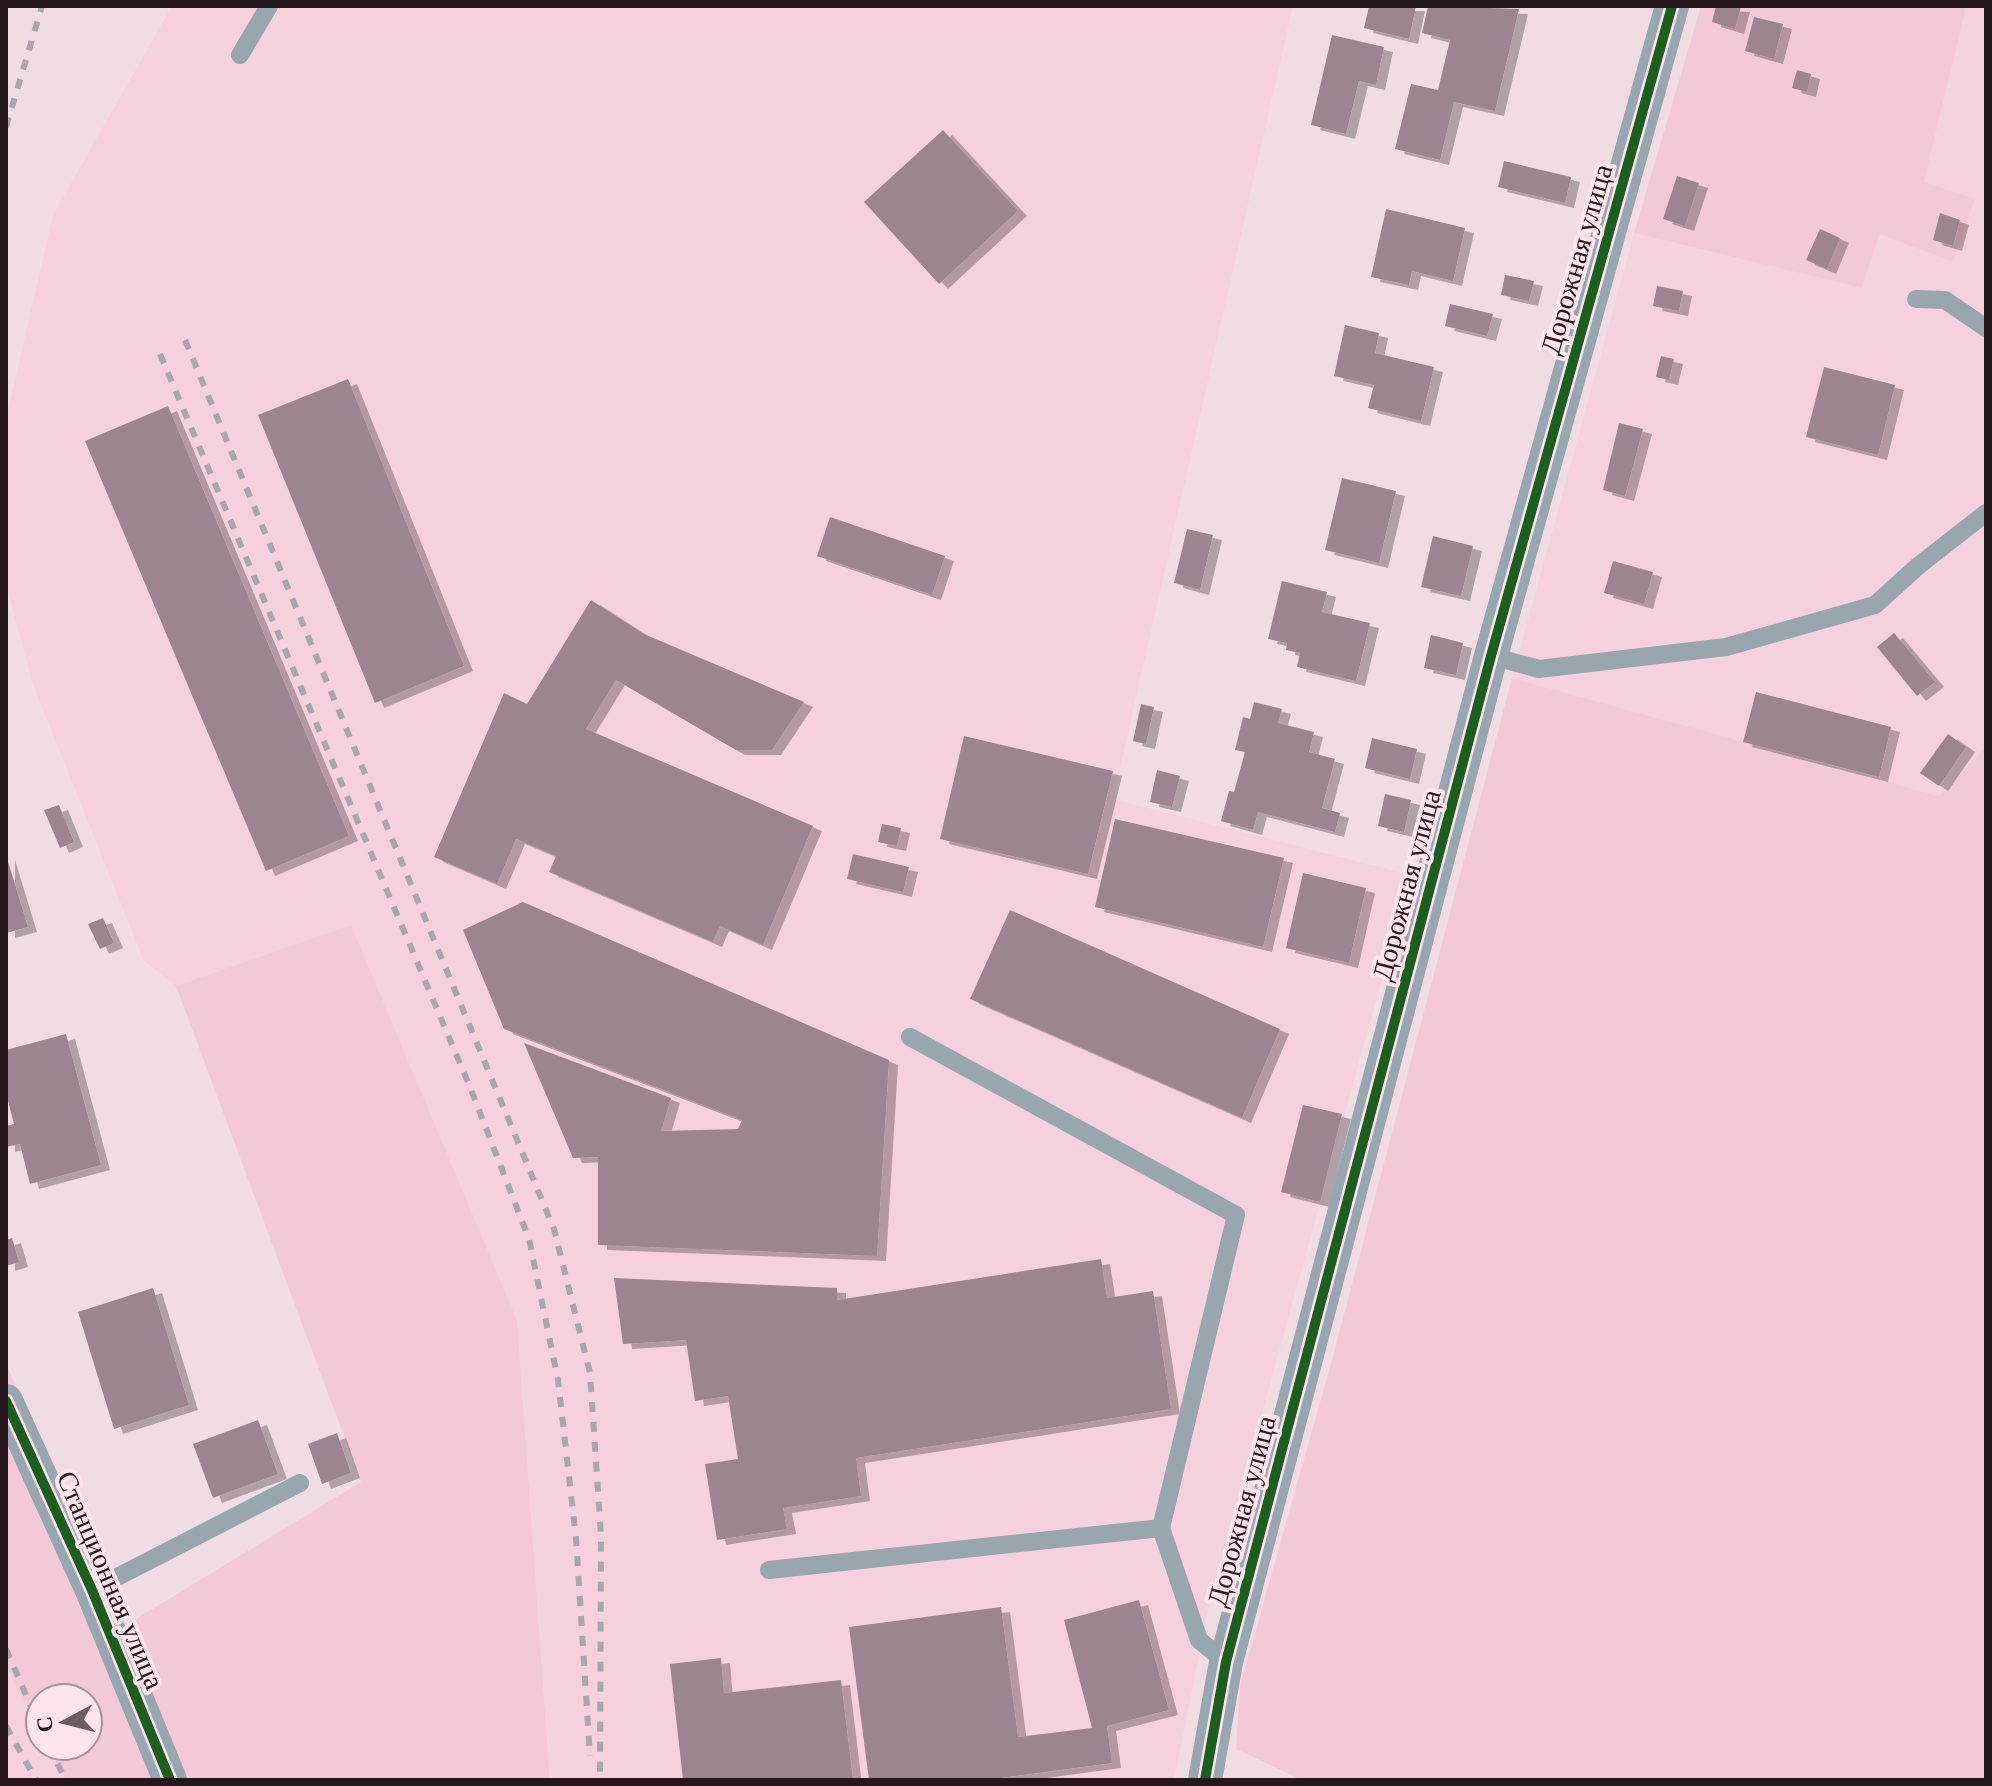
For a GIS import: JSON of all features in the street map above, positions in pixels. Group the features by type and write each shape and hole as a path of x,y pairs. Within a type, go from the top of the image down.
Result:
{"street":[{"name":"Дорожная улица","path":"1205,1780 1226,1662 1491,656 1672,6"},
{"name":"Станционная улица","path":"6,1401 92,1590 170,1780"}],"lane":[{"path":"240,55 269,6"},
{"path":"1916,299 1945,300 1986,328"},
{"path":"1491,656 1539,669 1726,647 1875,605 1918,566 1986,513"},
{"path":"910,1037 1236,1215 1161,1528 1199,1640 1226,1662"},
{"path":"92,1590 300,1483"},
{"path":"769,1570 1161,1528"}],"shaded area":[{"path":"172,6 1293,6 1113,799 1411,875 1211,1597 1174,1780 550,1780 517,1320 351,926 176,986 144,961 33,685 6,584 6,419 53,215"},
{"path":"1701,6 1955,6 1966,9 1924,182 1975,199 1953,262 1880,234 1862,288 1634,233"},
{"path":"1955,6 1986,6 1986,747 1939,796 1512,678 1634,233 1862,288 1880,234 1924,183 1966,10"},
{"path":"1512,678 1939,796 1986,747 1986,1780 1302,1780 1236,1749 1240,1686 1332,1360"},
{"path":"351,925 517,1320 550,1780 66,1780 56,1762 104,1762 104,1682 24,1682 24,1700 6,1666 6,1364 126,1625 361,1482 176,986"},
{"path":"6,1666 24,1700 24,1762 56,1762 66,1780 6,1780"}],"building":[{"path":"1369,6 1416,6 1409,39 1364,28"},
{"path":"1428,6 1519,9 1495,111 1454,102 1440,160 1395,149 1411,84 1438,90 1450,40 1422,33"},
{"path":"1716,6 1741,7 1735,29 1712,22"},
{"path":"1754,17 1783,24 1774,59 1745,51"},
{"path":"1332,35 1384,47 1376,85 1359,81 1346,134 1311,125"},
{"path":"1797,70 1811,74 1807,92 1792,88"},
{"path":"943,130 1018,211 939,284 864,202"},
{"path":"1504,161 1571,177 1565,203 1498,187"},
{"path":"1677,176 1699,183 1685,226 1663,219"},
{"path":"1386,209 1465,228 1453,281 1412,271 1409,285 1371,277"},
{"path":"1940,213 1960,220 1953,246 1933,240"},
{"path":"1820,229 1840,238 1827,269 1806,260"},
{"path":"1505,275 1534,281 1529,301 1501,295"},
{"path":"1657,286 1683,291 1679,311 1653,306"},
{"path":"1450,304 1493,314 1487,336 1445,326"},
{"path":"1345,325 1379,333 1375,353 1434,367 1421,421 1368,408 1374,385 1334,376"},
{"path":"1661,356 1674,359 1669,380 1656,377"},
{"path":"1824,367 1895,385 1878,455 1806,437"},
{"path":"348,379 464,666 375,703 258,415"},
{"path":"168,406 349,836 266,871 85,441"},
{"path":"1619,423 1643,429 1625,496 1603,490"},
{"path":"1342,478 1396,491 1379,563 1325,550"},
{"path":"830,517 945,556 932,595 817,556"},
{"path":"1187,529 1213,535 1200,590 1174,583"},
{"path":"1433,536 1473,546 1461,596 1421,587"},
{"path":"1613,561 1653,572 1644,604 1604,593"},
{"path":"1282,581 1327,592 1322,612 1370,623 1356,681 1297,667 1300,653 1286,650 1287,643 1268,639"},
{"path":"591,600 644,634 804,702 772,750 736,750 616,680 586,729 813,826 763,945 720,926 713,942 549,872 556,856 516,839 497,884 434,857 504,693 527,704"},
{"path":"1894,633 1935,682 1917,696 1877,647"},
{"path":"1431,635 1463,643 1456,675 1424,668"},
{"path":"1756,692 1891,727 1879,777 1743,742"},
{"path":"1254,702 1282,709 1278,723 1314,732 1309,752 1335,759 1322,808 1340,813 1335,832 1258,812 1253,830 1221,821 1229,791 1234,792 1245,752 1235,750 1243,717 1250,719"},
{"path":"1141,704 1154,707 1146,744 1133,741"},
{"path":"1948,734 1966,747 1939,786 1920,773"},
{"path":"964,736 1113,771 1088,874 940,839"},
{"path":"1372,738 1417,749 1410,779 1365,768"},
{"path":"1157,770 1180,776 1172,807 1150,802"},
{"path":"1385,794 1411,800 1404,832 1378,826"},
{"path":"59,805 74,842 60,848 44,810"},
{"path":"1115,819 1284,858 1263,947 1095,907"},
{"path":"882,824 901,828 897,846 878,842"},
{"path":"853,854 909,867 903,892 847,879"},
{"path":"6,855 28,927 6,933"},
{"path":"1303,873 1366,888 1349,963 1286,948"},
{"path":"523,902 889,1060 877,1256 598,1245 598,1157 573,1158 524,1043 671,1098 661,1131 738,1129 742,1120 504,1029 463,930"},
{"path":"1010,910 1280,1029 1242,1118 970,999"},
{"path":"103,918 114,943 100,949 88,924"},
{"path":"66,1034 101,1165 30,1184 20,1144 6,1147 6,1126 14,1124 6,1093 6,1050"},
{"path":"1303,1105 1342,1114 1320,1202 1281,1192"},
{"path":"12,1238 19,1262 6,1266 6,1240"},
{"path":"1101,1259 1107,1298 1153,1291 1171,1409 856,1458 861,1496 783,1508 787,1529 717,1540 705,1464 738,1459 728,1396 695,1401 686,1340 623,1344 614,1278 837,1288 837,1300"},
{"path":"153,1288 189,1405 114,1429 78,1312"},
{"path":"258,1420 278,1474 213,1498 193,1444"},
{"path":"337,1433 351,1473 322,1484 308,1444"},
{"path":"1139,1600 1169,1710 1107,1726 1112,1763 985,1780 869,1780 849,1627 1001,1607 1018,1737 1092,1728 1064,1620"},
{"path":"721,1658 724,1693 841,1680 853,1780 683,1780 670,1664"}],"railway":[{"path":"6,127 42,6"},
{"path":"185,340 554,1229 590,1373 601,1536 600,1780"},
{"path":"160,354 470,1087 529,1239 558,1380 576,1538 590,1756"},
{"path":"6,1649 24,1690"},
{"path":"6,1726 36,1780"},
{"path":"56,1762 66,1780"}],"cycle path":[{"path":"1205,1780 1226,1662 1491,656 1672,6"},
{"path":"6,1401 92,1590 170,1780"}]}
